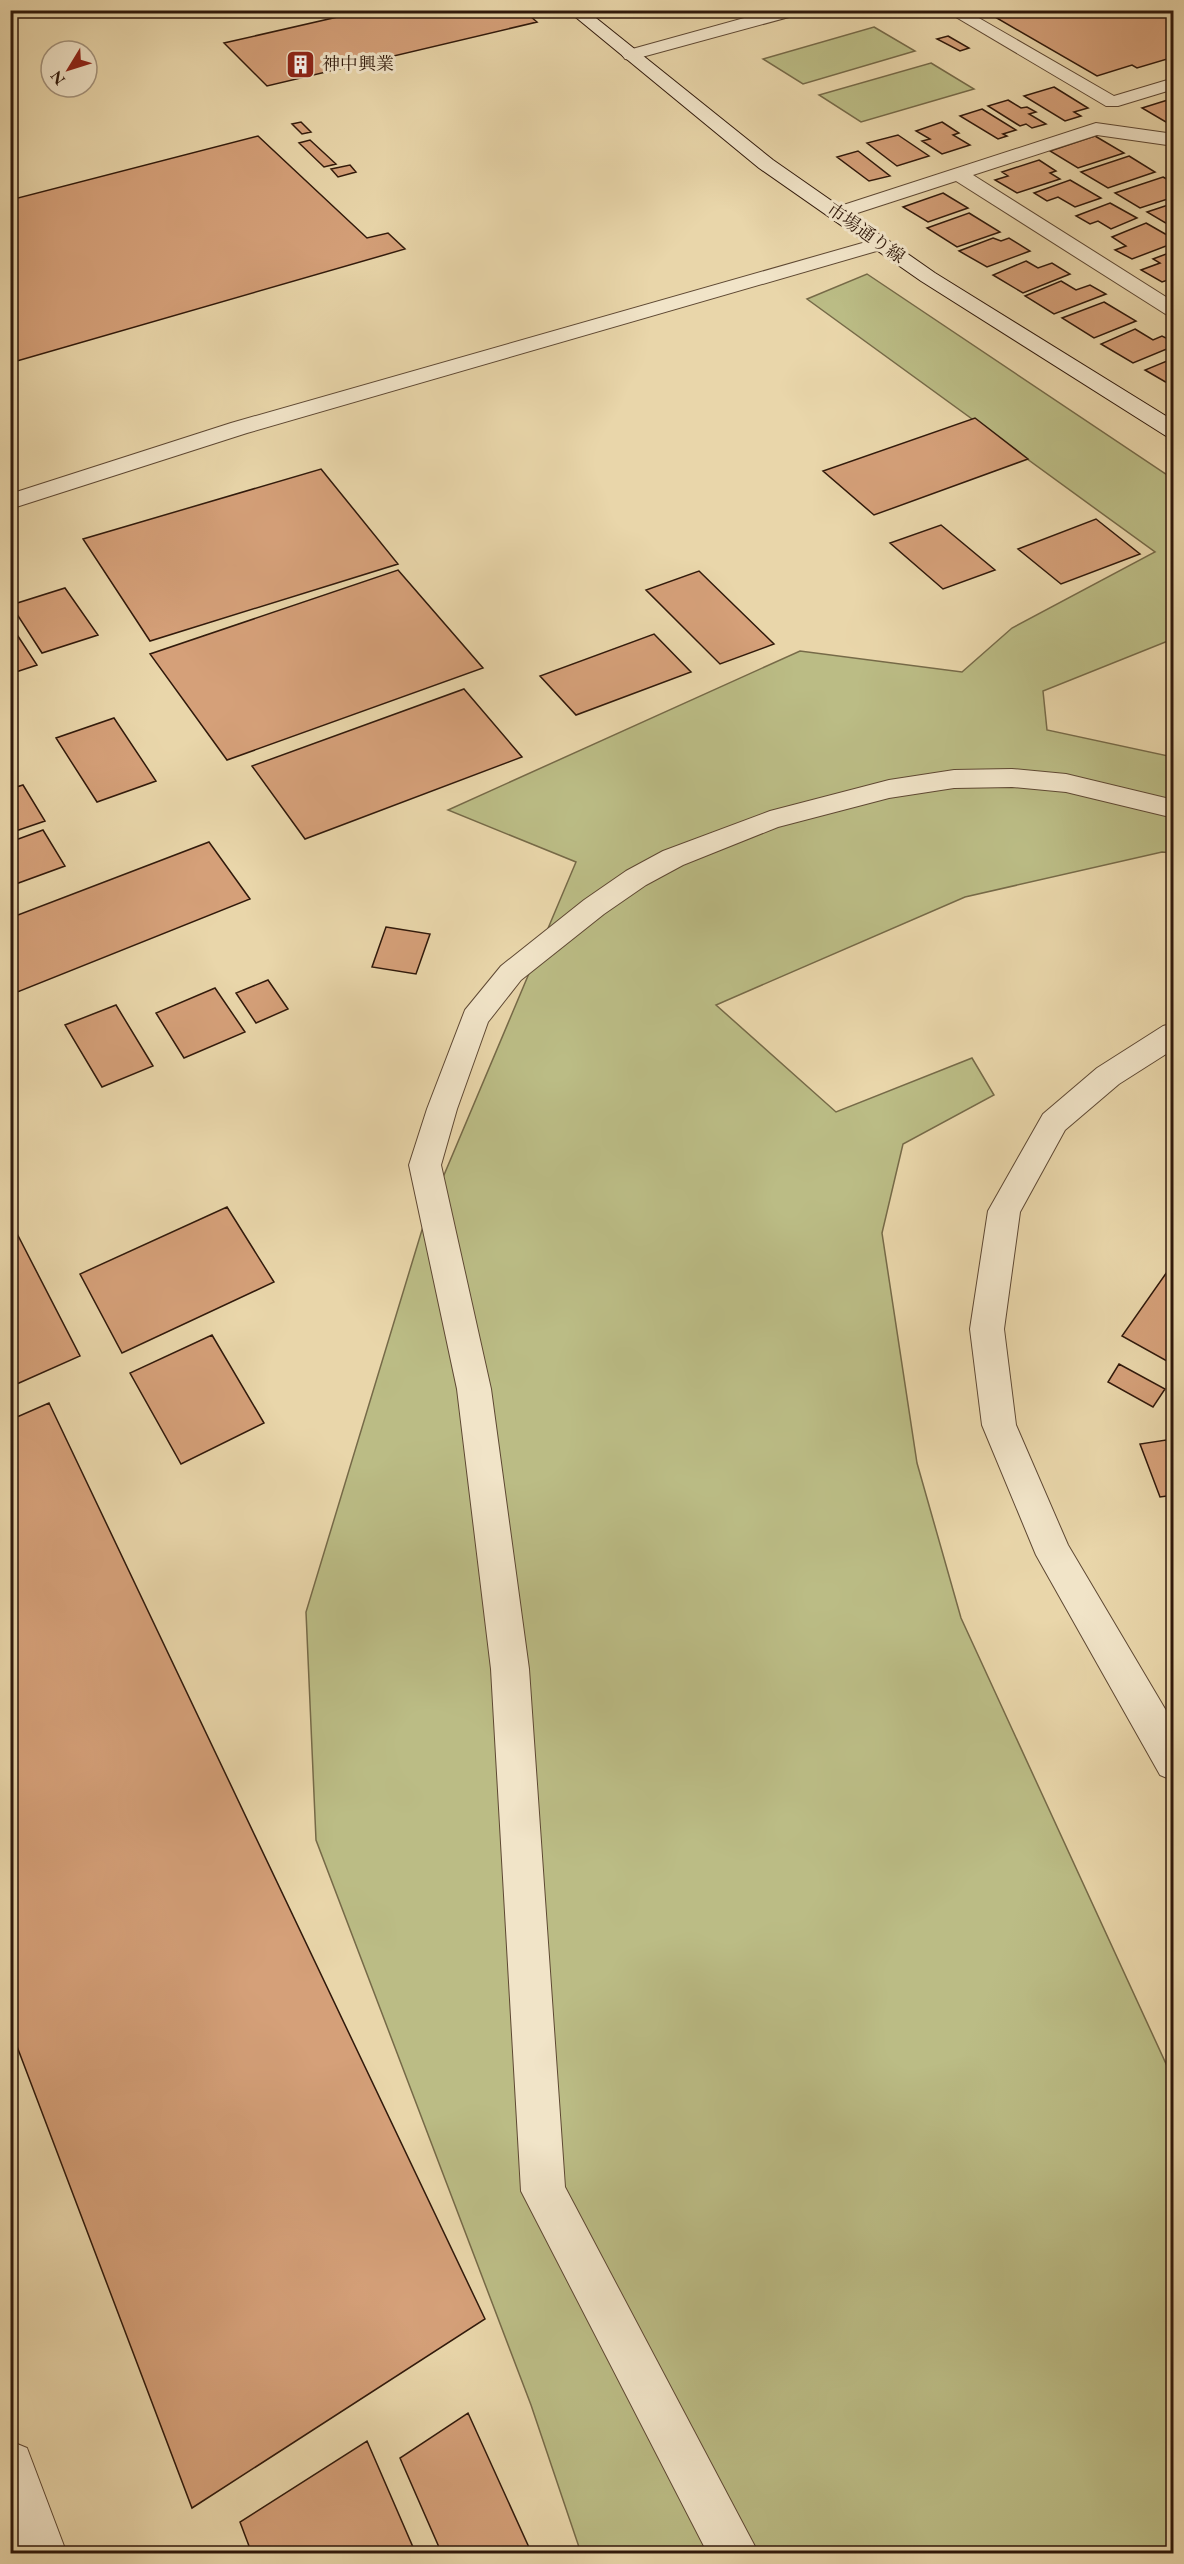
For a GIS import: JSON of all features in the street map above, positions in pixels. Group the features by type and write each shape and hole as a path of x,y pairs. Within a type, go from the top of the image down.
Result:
{"street":[{"name":"市場通り線","path":"575,10 766,164 928,277 1173,431"},
{"path":"632,55 794,10"},
{"path":"952,10 1112,102 1173,83"},
{"path":"838,213 1096,129 1173,140"},
{"path":"1133,134 1173,158"},
{"path":"958,174 1173,311"},
{"path":"10,502 239,428 880,244"},
{"path":"735,2553 543,2191 510,1669 474,1389 425,1165 442,1109 475,1018 511,973 594,907 636,878 673,858 770,820 889,789 954,779 1012,778 1066,783 1173,808"},
{"path":"1173,1035 1108,1076 1054,1122 1004,1211 987,1329 999,1425 1054,1555 1173,1762"},
{"path":"10,2465 43,2553"}],"green space":[{"path":"874,27 915,51 803,84 763,59"},
{"path":"931,63 974,89 861,122 819,95"},
{"path":"867,274 1173,479 1173,639 1043,691 1047,730 1173,757 1173,853 1162,852 965,897 716,1005 836,1112 972,1058 994,1095 903,1144 882,1233 917,1463 961,1618 1173,2079 1173,2553 581,2553 531,2405 316,1840 306,1612 425,1220 576,862 448,810 800,651 962,672 1012,628 1155,552 807,299"}],"building":[{"name":"神中興業","path":"368,10 523,10 537,22 267,86 224,43"},
{"path":"983,10 1174,10 1174,57 1137,68 1132,65 1097,76"},
{"path":"948,36 969,48 960,51 937,39"},
{"path":"1054,87 1088,108 1074,112 1081,116 1065,121 1024,96"},
{"path":"1174,98 1174,125 1142,108"},
{"path":"1008,100 1021,108 1027,107 1036,112 1029,114 1046,124 1032,128 1026,124 1020,126 988,106"},
{"path":"982,109 1016,130 1003,134 1007,136 998,139 960,116"},
{"path":"301,122 311,132 302,134 292,124"},
{"path":"942,122 959,133 953,135 970,145 942,154 922,141 930,139 916,131"},
{"path":"898,135 929,156 897,166 867,143"},
{"path":"258,136 367,238 388,233 405,249 10,363 10,200"},
{"path":"1095,136 1124,153 1078,168 1050,151"},
{"path":"310,140 336,164 324,167 299,143"},
{"path":"858,151 890,176 869,181 837,157"},
{"path":"1129,156 1155,172 1108,188 1081,172"},
{"path":"1039,160 1056,171 1050,173 1060,179 1017,193 995,180 1008,176 1002,172"},
{"path":"350,165 356,172 338,177 331,169"},
{"path":"1163,177 1174,183 1174,197 1140,208 1115,193"},
{"path":"1070,180 1101,198 1075,207 1058,197 1047,201 1034,193"},
{"path":"943,193 968,208 928,222 903,207"},
{"path":"1110,203 1137,218 1111,229 1098,221 1090,224 1076,216"},
{"path":"1174,203 1174,228 1147,212"},
{"path":"969,213 1000,232 957,247 927,228"},
{"path":"1146,223 1174,239 1174,243 1132,259 1115,250 1126,246 1112,237"},
{"path":"993,238 1001,241 1009,238 1030,251 987,267 959,251"},
{"path":"1174,251 1174,278 1162,282 1141,270 1160,263 1153,259"},
{"path":"1026,261 1038,268 1052,263 1070,274 1023,293 993,275"},
{"path":"1061,281 1076,290 1090,285 1106,294 1054,314 1025,296"},
{"path":"1104,302 1136,321 1094,338 1062,318"},
{"path":"1135,329 1153,340 1162,336 1174,342 1174,346 1133,363 1101,344"},
{"path":"1174,358 1174,387 1145,370"},
{"path":"975,418 1028,459 874,515 823,471"},
{"path":"321,469 398,564 150,641 83,539"},
{"path":"1096,519 1140,554 1061,584 1018,549"},
{"path":"941,525 995,570 943,589 890,543"},
{"path":"398,570 483,668 227,760 150,654"},
{"path":"699,571 774,644 720,664 646,590"},
{"path":"65,588 98,635 42,653 11,605"},
{"path":"10,624 37,665 10,674"},
{"path":"654,634 691,672 576,715 540,676"},
{"path":"464,689 522,757 305,839 252,766"},
{"path":"114,718 156,781 97,802 56,738"},
{"path":"23,785 45,821 10,833 10,789"},
{"path":"43,830 65,866 13,885 10,880 10,842"},
{"path":"209,842 250,899 10,995 10,918"},
{"path":"386,927 430,934 416,974 372,967"},
{"path":"268,980 288,1009 256,1023 236,993"},
{"path":"215,988 245,1032 184,1058 156,1013"},
{"path":"116,1005 153,1066 102,1087 65,1025"},
{"path":"227,1207 274,1282 122,1353 80,1274"},
{"path":"10,1220 80,1356 10,1387"},
{"path":"1174,1262 1174,1365 1122,1336"},
{"path":"212,1335 264,1423 181,1464 130,1373"},
{"path":"1119,1364 1165,1389 1153,1407 1108,1382"},
{"path":"49,1403 485,2319 192,2508 10,2028 10,1420"},
{"path":"1166,1440 1174,1459 1174,1495 1160,1497 1140,1444"},
{"path":"468,2413 532,2554 442,2554 400,2458"},
{"path":"367,2441 416,2554 252,2554 240,2522"}],"place":[{"name":"神中興業","path":"301,64"}]}
